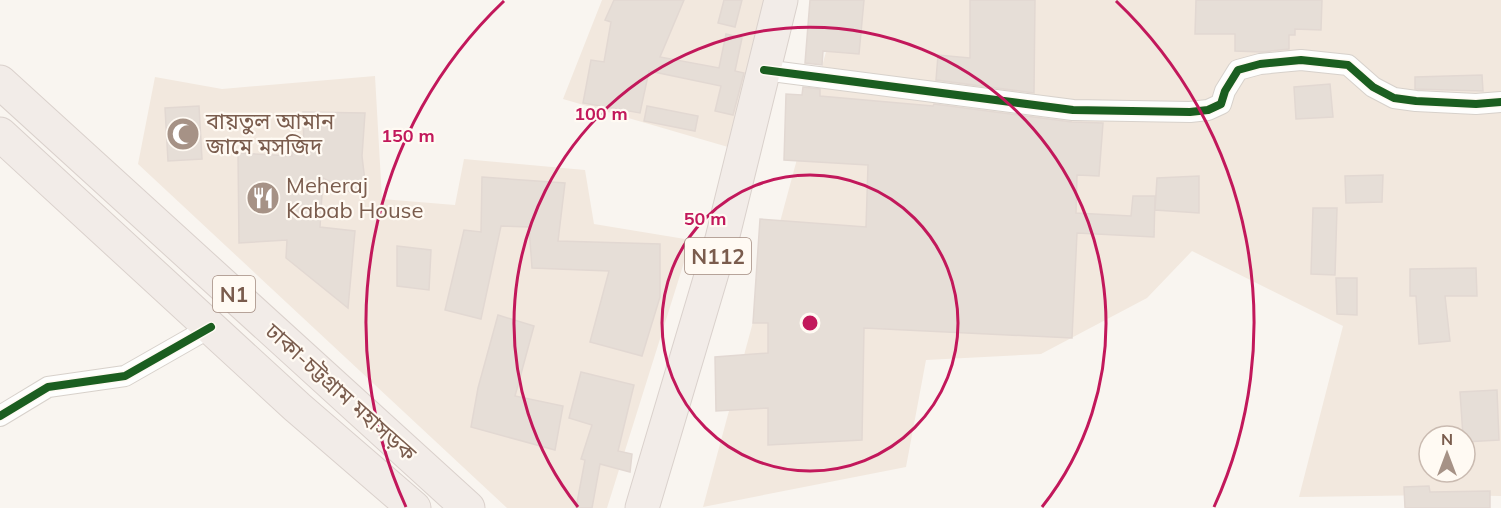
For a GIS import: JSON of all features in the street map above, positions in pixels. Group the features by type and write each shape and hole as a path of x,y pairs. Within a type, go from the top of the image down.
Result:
{"highway":[{"name":"N112","path":"642,508 723,239 781,0"},
{"name":"ঢাকা-চট্টগ্রাম মহাসড়ক","path":"0,82 468,508"},
{"name":"ঢাকা-চট্টগ্রাম মহাসড়ক","path":"0,134 297,407 414,508"}],"street":[{"path":"764,70 1073,110 1190,112 1208,110 1221,104 1238,70 1260,64 1301,60 1348,65 1373,87 1394,98 1476,104 1501,102"},
{"path":"0,416 48,387 125,376 211,327"}],"shaded area":[{"path":"602,0 769,0 728,147 563,99"},
{"path":"840,0 1501,0 1501,496 1299,497 1343,326 1192,251 1147,298 1041,354 926,360 906,467 703,507"},
{"path":"375,76 382,199 455,205 464,159 585,170 594,224 691,240 607,508 507,508 138,164 155,77 222,89"}],"building":[{"path":"614,0 684,0 660,57 719,68 726,34 742,38 735,71 744,73 733,115 715,111 721,86 649,71 640,113 583,103 591,60 604,62 611,22 605,20"},
{"path":"724,0 742,0 735,27 718,23"},
{"path":"810,0 864,0 859,54 823,51 822,65 805,63"},
{"path":"970,0 1035,0 1034,93 936,80 938,55 970,58"},
{"path":"1196,0 1322,0 1321,30 1295,29 1295,35 1289,35 1289,49 1262,52 1235,51 1235,34 1195,34"},
{"path":"1482,75 1483,91 1415,89 1415,77"},
{"path":"1330,84 1333,117 1296,119 1294,87"},
{"path":"803,87 820,89 820,96 933,106 934,104 1072,122 1103,123 1099,176 1077,175 1076,213 1131,216 1133,196 1155,196 1154,237 1077,233 1072,338 864,328 862,440 768,445 768,408 716,411 715,357 768,353 768,323 753,323 760,219 866,227 868,165 784,160 786,94 802,95"},
{"name":"বায়তুল আমান জামে মসজিদ","path":"199,106 202,159 168,161 165,108"},
{"path":"647,106 698,116 695,131 644,121"},
{"path":"303,112 365,113 362,156 366,190 350,192 323,178 320,227 355,231 348,308 286,258 287,240 239,243 238,153 292,156 292,151 304,152"},
{"path":"1383,175 1382,202 1346,203 1345,176"},
{"path":"1199,176 1199,213 1155,210 1157,178"},
{"path":"482,177 565,183 558,241 660,244 660,297 642,356 590,342 609,271 532,268 529,227 501,226 481,319 445,310 464,230 481,232"},
{"path":"1313,208 1337,208 1335,275 1311,274"},
{"path":"397,246 431,250 429,290 397,286"},
{"path":"1476,268 1477,296 1445,296 1450,341 1419,344 1416,296 1410,296 1410,269"},
{"path":"1336,278 1357,278 1357,315 1337,314"},
{"path":"498,315 534,326 515,396 563,406 555,450 471,427 478,388"},
{"path":"581,372 634,385 618,451 632,454 630,472 600,464 592,508 576,508 585,460 581,459 592,425 569,418"},
{"path":"1497,390 1499,440 1477,441 1477,424 1462,424 1460,392"},
{"path":"1429,486 1430,492 1490,491 1490,508 1405,508 1404,487"}],"cycle path":[{"path":"764,70 1073,110 1190,112 1208,110 1221,104 1225,91 1238,70 1260,64 1301,60 1348,65 1373,87 1394,98 1476,104 1501,102"},
{"path":"0,416 48,387 125,376 211,327"}],"place":[{"name":"বায়তুল আমান জামে মসজিদ","path":"183,134"},
{"name":"Meheraj Kabab House","path":"263,198"}]}
